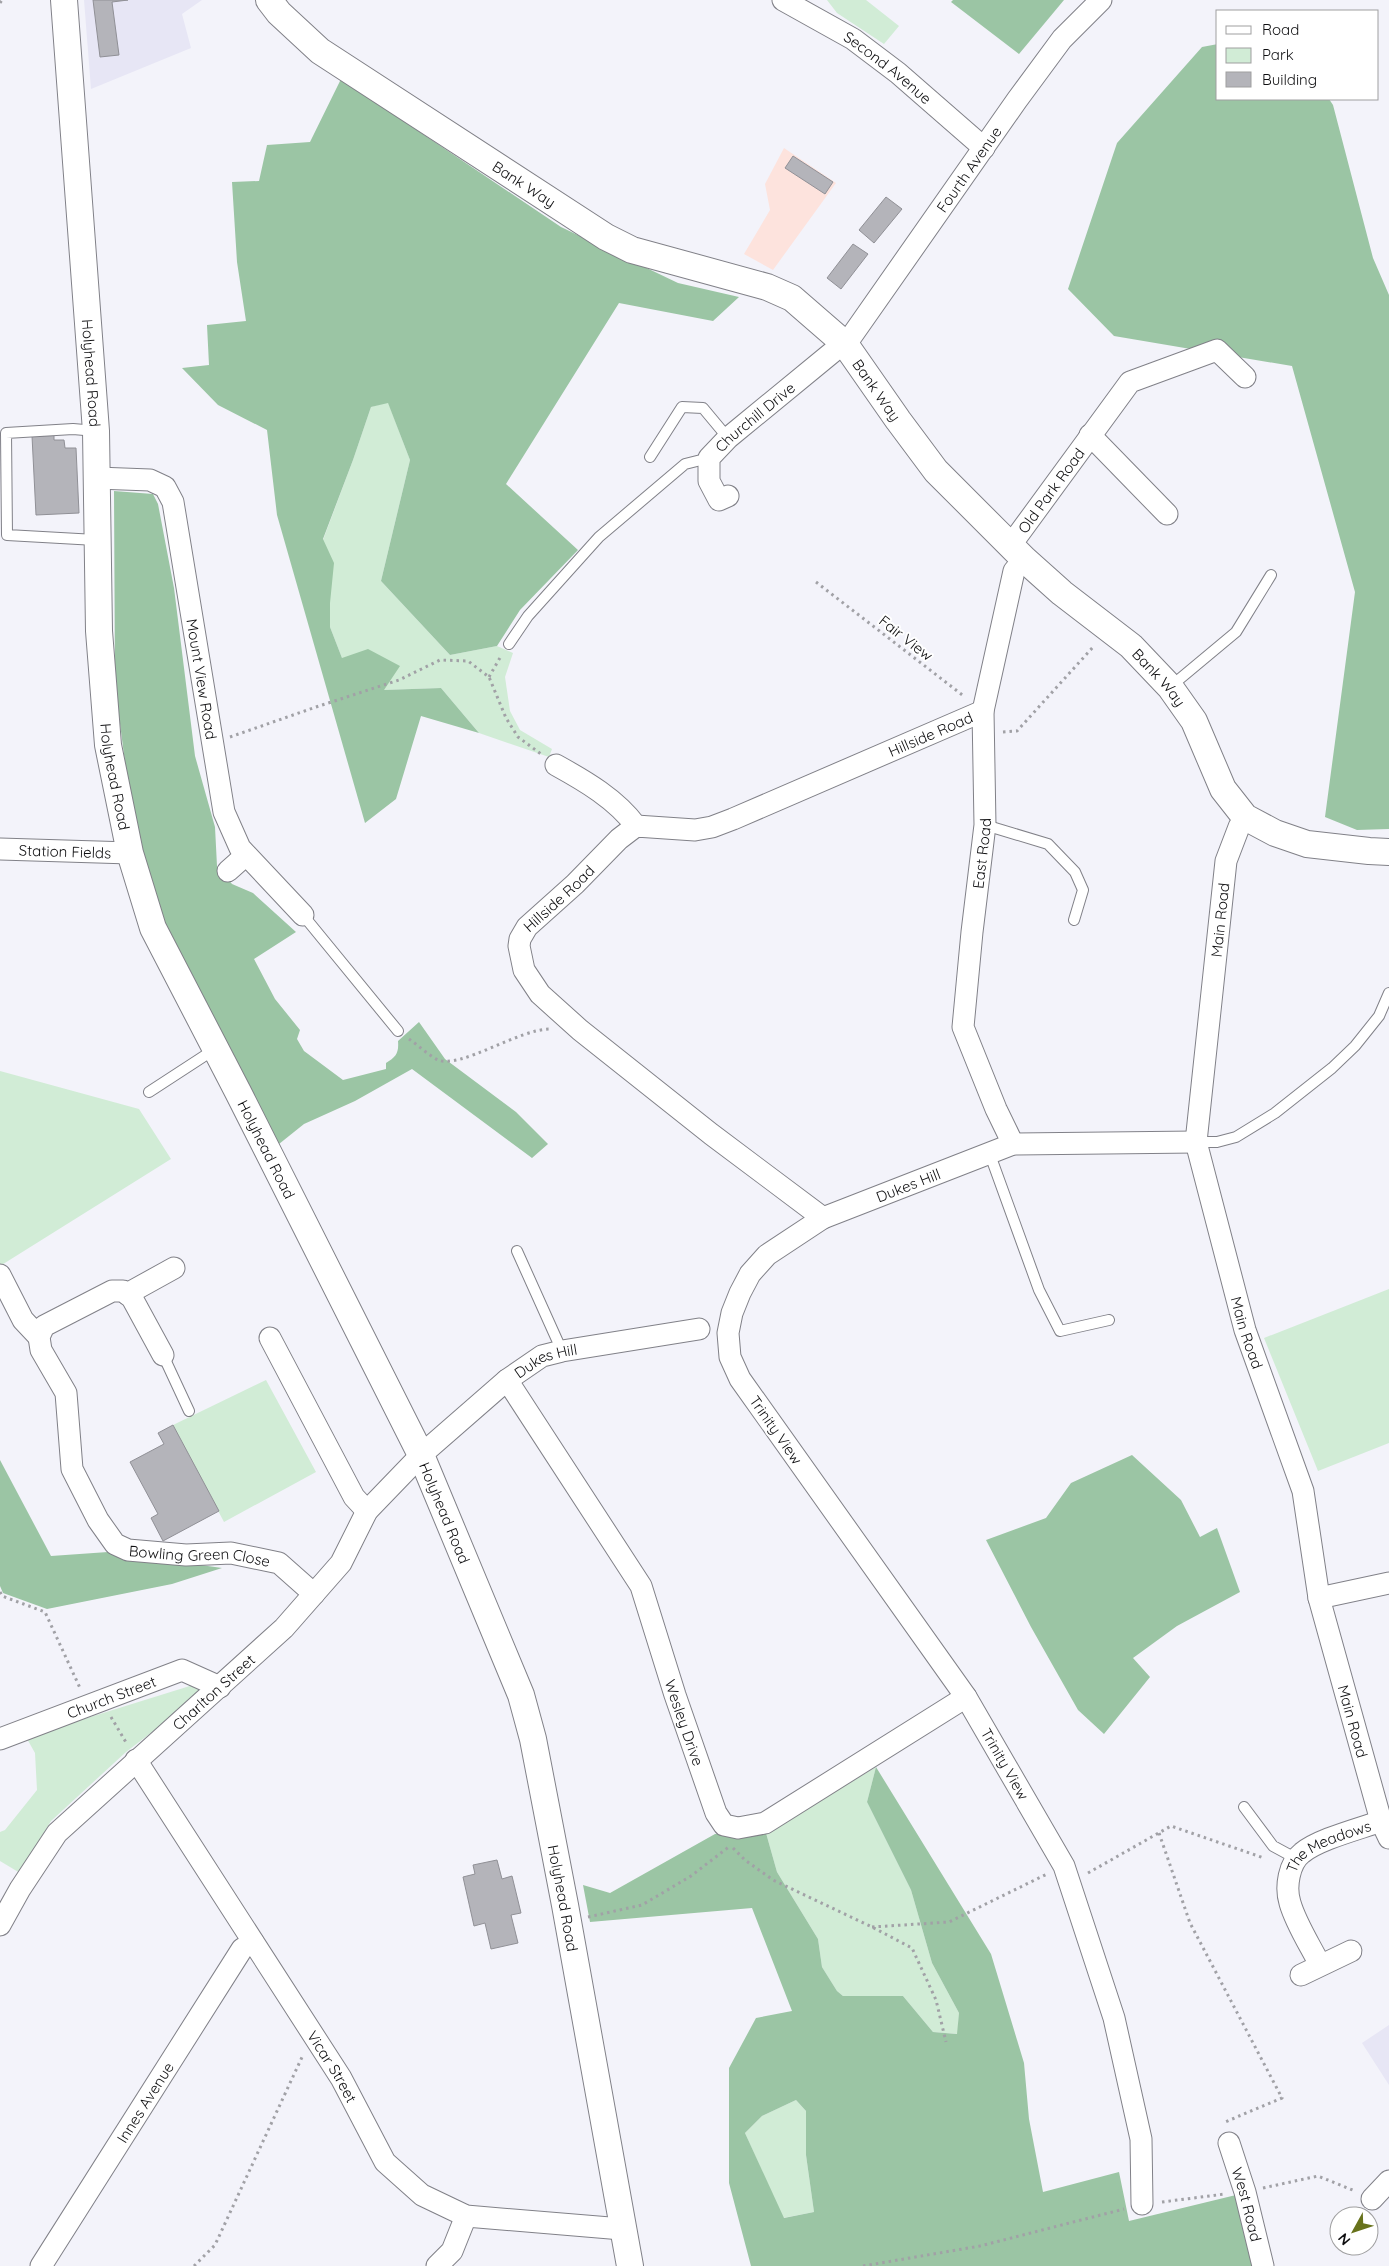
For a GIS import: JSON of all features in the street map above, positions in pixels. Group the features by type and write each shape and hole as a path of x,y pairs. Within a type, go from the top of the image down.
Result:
{"street":[{"name":"Holyhead Road","path":"64,0 96,430 99,631 108,746 130,853 153,928 421,1455 521,1696 533,1739 568,1921 630,2266"},
{"name":"Fourth Avenue","path":"845,344 1016,100 1062,40 1101,0"},
{"name":"Second Avenue","path":"795,2 853,40 898,74 984,148"},
{"name":"Bank Way","path":"274,7 320,51 606,237 632,250 767,287 792,298 845,344 936,471 1017,553 1062,593 1132,646 1170,688 1194,721 1223,789 1245,817 1275,834 1307,844 1369,852 1389,852"},
{"name":"Churchill Drive","path":"728,496 719,500 709,481 709,458 728,438 845,344"},
{"name":"Old Park Road","path":"1017,553 1090,435 1130,382 1217,350 1245,377"},
{"name":"Old Park Road","path":"1090,435 1167,514"},
{"name":"Mount View Road","path":"97,478 150,480 164,487 173,502 224,812 240,848 303,915"},
{"name":"East Road","path":"1013,1144 996,1109 964,1028 972,932 985,825 983,711 1017,553"},
{"name":"Hillside Road","path":"823,1218 711,1134 580,1030 540,994 529,980 520,959 520,939 535,919 575,884 618,839 636,826 695,830 712,827 983,711"},
{"path":"556,765 608,798 629,816 636,826"},
{"name":"Main Road","path":"1245,817 1239,827 1226,861 1196,1142 1244,1330 1303,1491 1319,1598 1385,1829"},
{"name":"Station Fields","path":"0,849 130,853"},
{"path":"228,870 246,855"},
{"name":"Dukes Hill","path":"740,1380 730,1357 728,1333 732,1312 740,1293 750,1274 767,1255 823,1218 1013,1144 1196,1142"},
{"path":"127,1294 174,1268"},
{"path":"0,1275 23,1320 39,1337 44,1326 112,1291 123,1291 132,1298 163,1355"},
{"name":"Dukes Hill","path":"421,1455 507,1380 542,1356 562,1351 699,1329"},
{"name":"Bowling Green Close","path":"39,1337 41,1350 66,1392 72,1469 98,1520 115,1544 128,1550 186,1555 231,1553 279,1563 314,1594"},
{"path":"270,1338 354,1497 367,1511"},
{"name":"Wesley Drive","path":"507,1380 641,1586 675,1696 716,1813 724,1825"},
{"name":"Trinity View","path":"740,1380 966,1697 1067,1874 1118,2037 1141,2139 1142,2204"},
{"name":"Charlton Street","path":"0,1925 20,1889 57,1833 284,1628 341,1563 367,1511 421,1455"},
{"path":"1319,1598 1389,1583"},
{"name":"Church Street","path":"0,1739 182,1670 220,1687"},
{"path":"724,1825 738,1828 765,1822 966,1697"},
{"name":"Vicar Street","path":"136,1760 340,2078 385,2162 422,2195 466,2216 622,2229"},
{"name":"The Meadows","path":"1320,1966 1290,1902 1288,1881 1294,1863 1302,1853 1321,1843 1385,1829"},
{"name":"Innes Avenue","path":"41,2266 242,1949 253,1942"},
{"path":"1301,1975 1351,1951"},
{"name":"West Road","path":"1229,2143 1245,2192 1263,2266"},
{"path":"1372,2198 1389,2181"},
{"path":"437,2266 452,2251 466,2216"}],"lane":[{"path":"256,0 274,7"},
{"path":"650,457 682,407 703,408 728,438"},
{"path":"96,430 73,429 6,433 7,534 97,540"},
{"path":"509,644 528,616 599,537 685,464 709,458"},
{"path":"1170,688 1236,632 1271,575"},
{"path":"985,825 1048,844 1076,872 1083,890 1074,920"},
{"path":"303,915 398,1031"},
{"path":"1196,1142 1217,1142 1236,1137 1275,1113 1332,1068 1355,1046 1379,1016 1389,993"},
{"path":"149,1092 216,1049"},
{"path":"989,1152 1039,1290 1060,1331 1109,1320"},
{"path":"518,1252 562,1351"},
{"path":"163,1355 189,1411"},
{"path":"1244,1807 1262,1834 1273,1846 1294,1863"}],"path":[{"name":"Fair View","path":"816,582 983,711"},
{"path":"983,733 1017,731 1110,629"},
{"path":"489,677 509,644"},
{"path":"213,743 316,706 399,680 440,660 468,661 489,677 506,718 518,737 556,765"},
{"path":"398,1031 438,1060 458,1061 540,1029 580,1030"},
{"path":"0,1592 2,1596 45,1612 82,1694 102,1700 136,1760"},
{"path":"724,1825 731,1846 745,1860 773,1880 872,1926 912,1948 936,2000 946,2042"},
{"path":"872,1926 949,1922 1067,1874 1171,1826 1294,1863"},
{"path":"1159,1833 1190,1923 1282,2098 1224,2122 1229,2143"},
{"path":"568,1921 642,1905 691,1876 731,1846"},
{"path":"194,2266 215,2245 312,2033"},
{"path":"863,2266 980,2246 1142,2204 1245,2192 1318,2176 1372,2198"}],"shaded area":[{"path":"84,0 202,0 182,14 191,48 91,89"},
{"path":"784,148 836,183 773,270 744,254 770,210 765,184"},
{"path":"1389,2025 1389,2085 1362,2043"}],"green space":[{"path":"827,0 866,0 899,26 884,44 837,13"},
{"path":"953,0 1064,0 1019,54 951,2"},
{"path":"1216,44 1216,100 1330,100 1333,105 1373,258 1389,295 1389,829 1357,830 1325,817 1355,592 1292,366 1114,336 1068,289 1117,143 1202,47"},
{"path":"341,79 561,227 678,283 739,297 713,321 619,303 506,484 578,550 520,610 497,646 450,655 381,581 410,460 388,403 371,407 323,539 334,563 330,627 342,658 368,649 400,666 384,690 441,688 479,733 421,716 396,799 365,823 277,515 267,430 218,405 182,368 209,365 207,325 246,321 237,262 232,182 259,181 267,145 310,142"},
{"path":"388,402 410,460 381,581 450,655 497,646 513,653 505,677 510,711 520,730 552,749 549,757 479,733 441,688 384,690 342,658 330,627 330,603 323,540 371,407"},
{"path":"114,491 153,494 158,504 174,588 195,756 215,827 217,866 232,884 253,893 296,932 254,959 275,999 300,1030 297,1039 304,1051 343,1080 386,1069 386,1063 397,1052 398,1041 419,1022 445,1059 516,1112 548,1144 532,1158 412,1069 355,1101 304,1124 279,1144 178,957 149,890 130,801 115,685"},
{"path":"0,1071 139,1109 171,1159 0,1266"},
{"path":"1389,1289 1389,1443 1318,1471 1264,1338"},
{"path":"266,1380 316,1472 224,1522 173,1425"},
{"path":"1132,1455 1181,1500 1200,1537 1217,1528 1240,1592 1177,1626 1133,1658 1150,1677 1104,1734 1078,1710 1031,1627 986,1540 1046,1518 1071,1483"},
{"path":"0,1460 51,1556 108,1552 222,1568 172,1584 47,1609 3,1593 0,1586"},
{"path":"193,1685 199,1690 199,1696 126,1752 51,1821 20,1873 0,1861 0,1832 5,1830 37,1790 35,1753 26,1737"},
{"path":"876,1767 867,1802 911,1890 932,1963 959,2013 958,2034 933,2032 903,1996 843,1996 837,1991 822,1967 818,1939 777,1872 766,1833"},
{"path":"876,1767 991,1954 1024,2063 1029,2119 1043,2192 1119,2172 1129,2221 1236,2195 1253,2266 751,2266 729,2183 729,2068 756,2018 792,2011 752,1908 590,1922 583,1885 610,1893 715,1834 766,1833 777,1872 818,1939 822,1967 837,1991 843,1996 903,1996 933,2032 957,2034 959,2013 932,1963 911,1890 867,1802","holes":["796,2100 806,2111 806,2155 814,2212 784,2218 745,2133 762,2116"]},
{"path":"796,2100 806,2111 806,2155 814,2212 783,2218 745,2133 762,2116"}],"building":[{"path":"93,0 128,0 112,2 119,55 100,57"},
{"path":"793,156 833,182 825,194 785,168"},
{"path":"886,197 902,209 874,243 859,230"},
{"path":"853,244 868,254 841,289 827,278"},
{"path":"54,435 54,440 64,440 65,448 76,448 79,513 36,515 32,436"},
{"path":"173,1425 219,1511 163,1541 151,1518 158,1514 130,1462 164,1444 158,1433"},
{"path":"497,1860 502,1879 512,1876 521,1913 511,1915 518,1943 491,1949 485,1923 474,1926 463,1877 475,1874 473,1865"}]}
